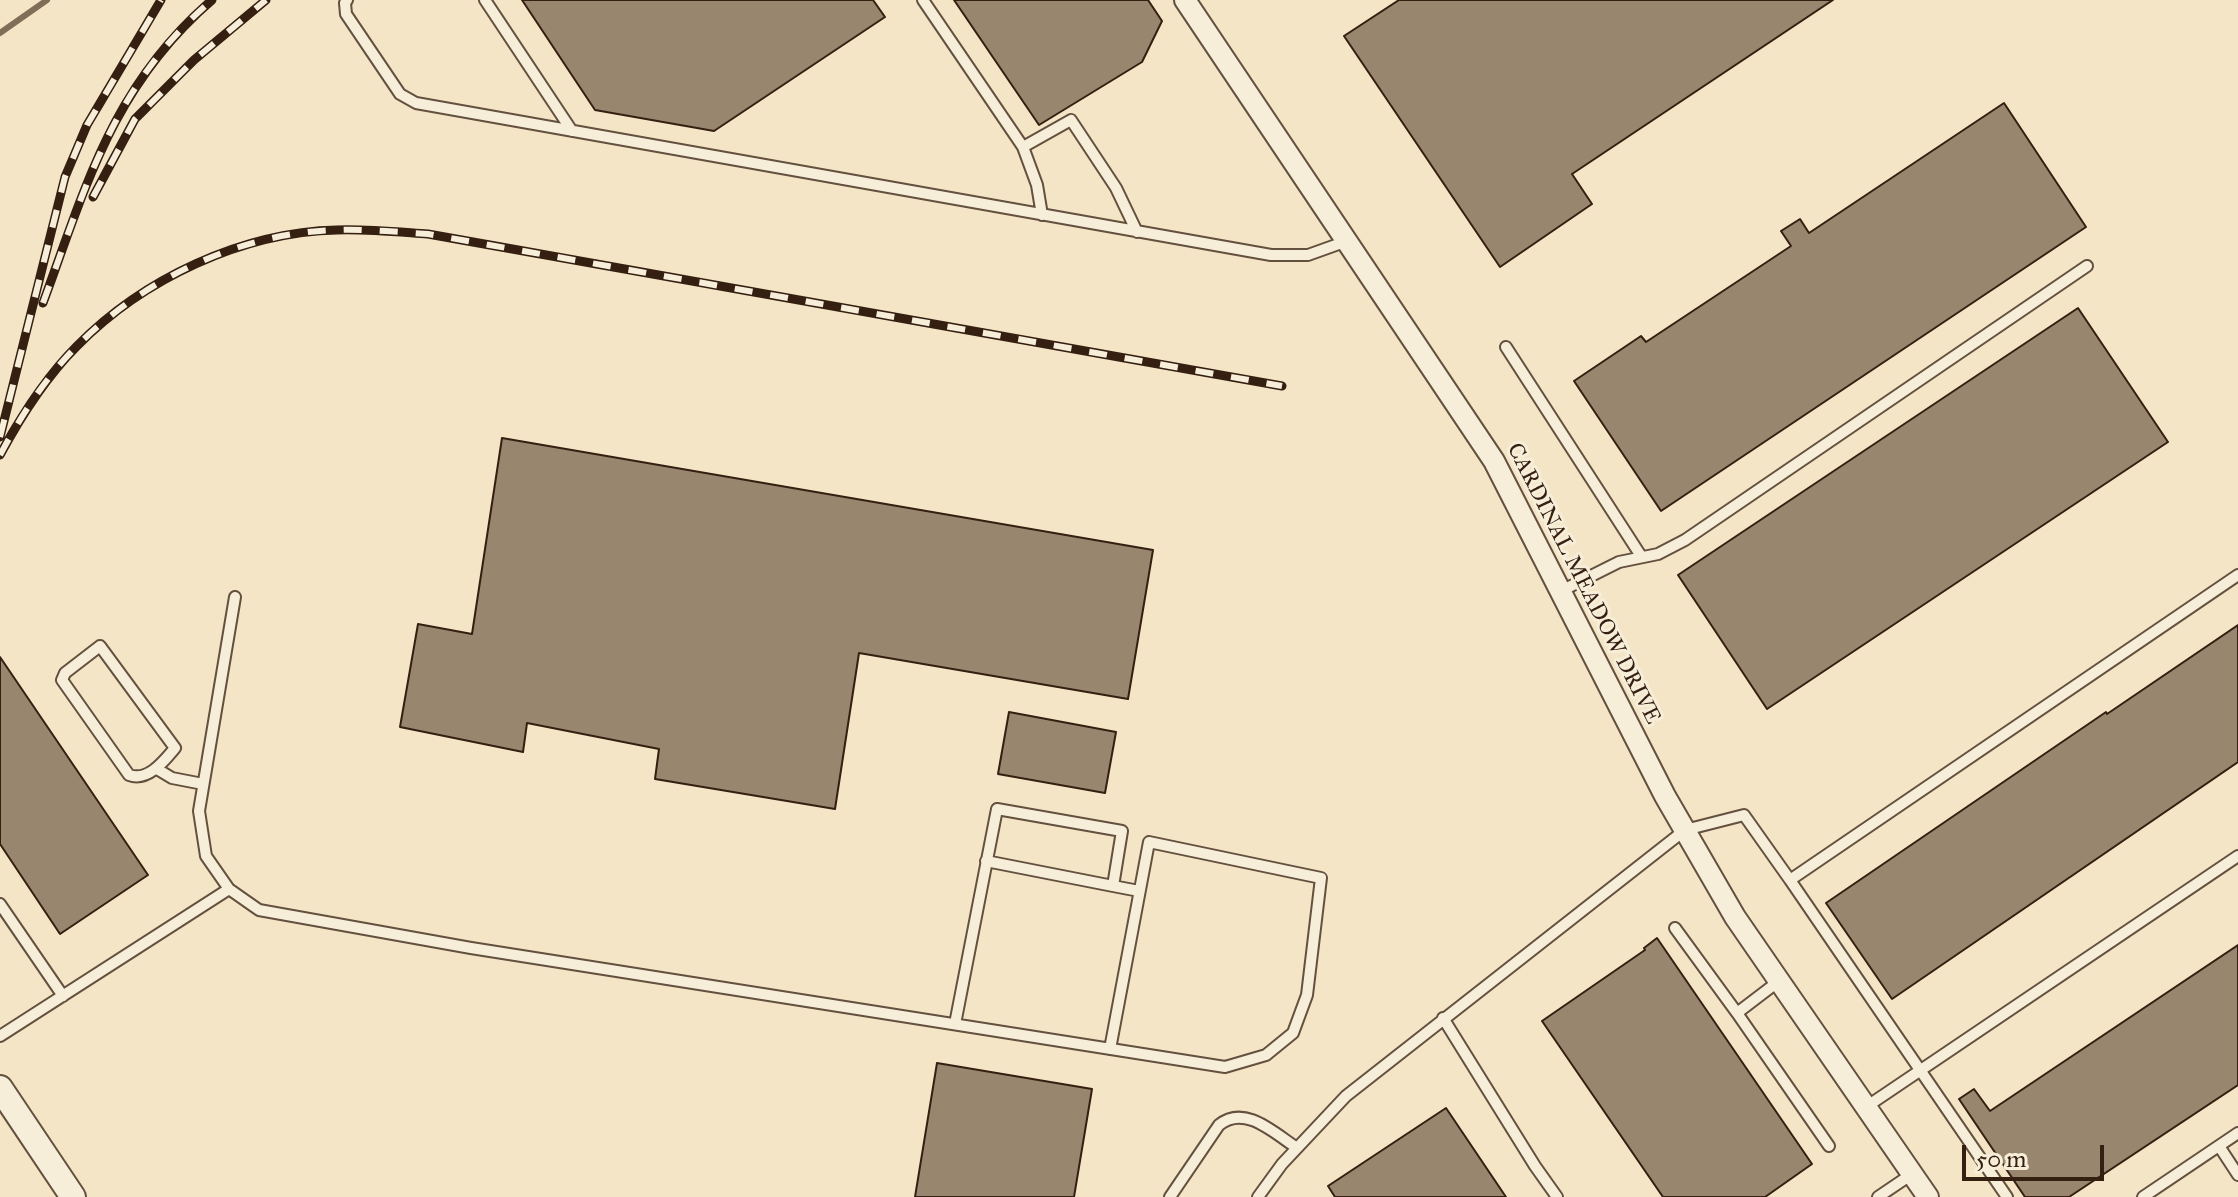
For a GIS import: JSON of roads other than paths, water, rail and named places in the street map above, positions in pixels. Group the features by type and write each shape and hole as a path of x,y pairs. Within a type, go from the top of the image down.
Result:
{"street":[{"name":"CARDINAL MEADOW DRIVE","path":"1185,0 1494,461 1685,830 1735,917 1928,1197"},
{"path":"0,1088 73,1197"}],"lane":[{"path":"347,0 346,14 400,94 416,103 1271,255 1308,255 1347,241"},
{"path":"485,0 572,131"},
{"path":"923,0 1023,147 1037,185 1042,215"},
{"path":"1023,147 1071,120 1116,188 1137,232"},
{"path":"1561,591 1619,562 1658,554 1685,540 2087,266"},
{"path":"1506,347 1641,556"},
{"path":"1790,880 2238,575"},
{"path":"235,597 199,811 206,856 229,889 259,910 471,948 955,1024 1110,1049 1225,1067 1266,1055 1293,1033 1307,995 1321,878 1149,842 1110,1049"},
{"path":"100,646 175,748 157,769 138,777 129,775 62,680 65,673 100,646"},
{"path":"157,769 172,778 203,784"},
{"path":"955,1024 997,809 1122,831 1113,886"},
{"path":"1258,1197 1297,1148 1346,1096 1443,1018 1685,830 1744,815 2007,1197"},
{"path":"1866,1107 2238,856"},
{"path":"986,861 1139,891"},
{"path":"0,1036 229,889"},
{"path":"0,904 63,996"},
{"path":"1675,928 1829,1146"},
{"path":"1737,1013 1779,981"},
{"path":"1443,1018 1557,1197"},
{"path":"1170,1197 1219,1125 1228,1118 1241,1116 1256,1121 1297,1148"},
{"path":"2143,1197 2238,1133"},
{"path":"2219,1146 2238,1175"},
{"path":"1878,1197 1912,1174"}],"waterway":[{"path":"0,33 47,0"}],"railway":[{"path":"0,437 65,177 87,125 161,0"},
{"path":"43,303 89,178 126,102 178,33 212,0"},
{"path":"93,197 135,119 194,60 266,0"},
{"path":"0,455 54,371 103,322 132,300 163,280 230,250 301,233 337,230 428,234 1282,386"}]}
